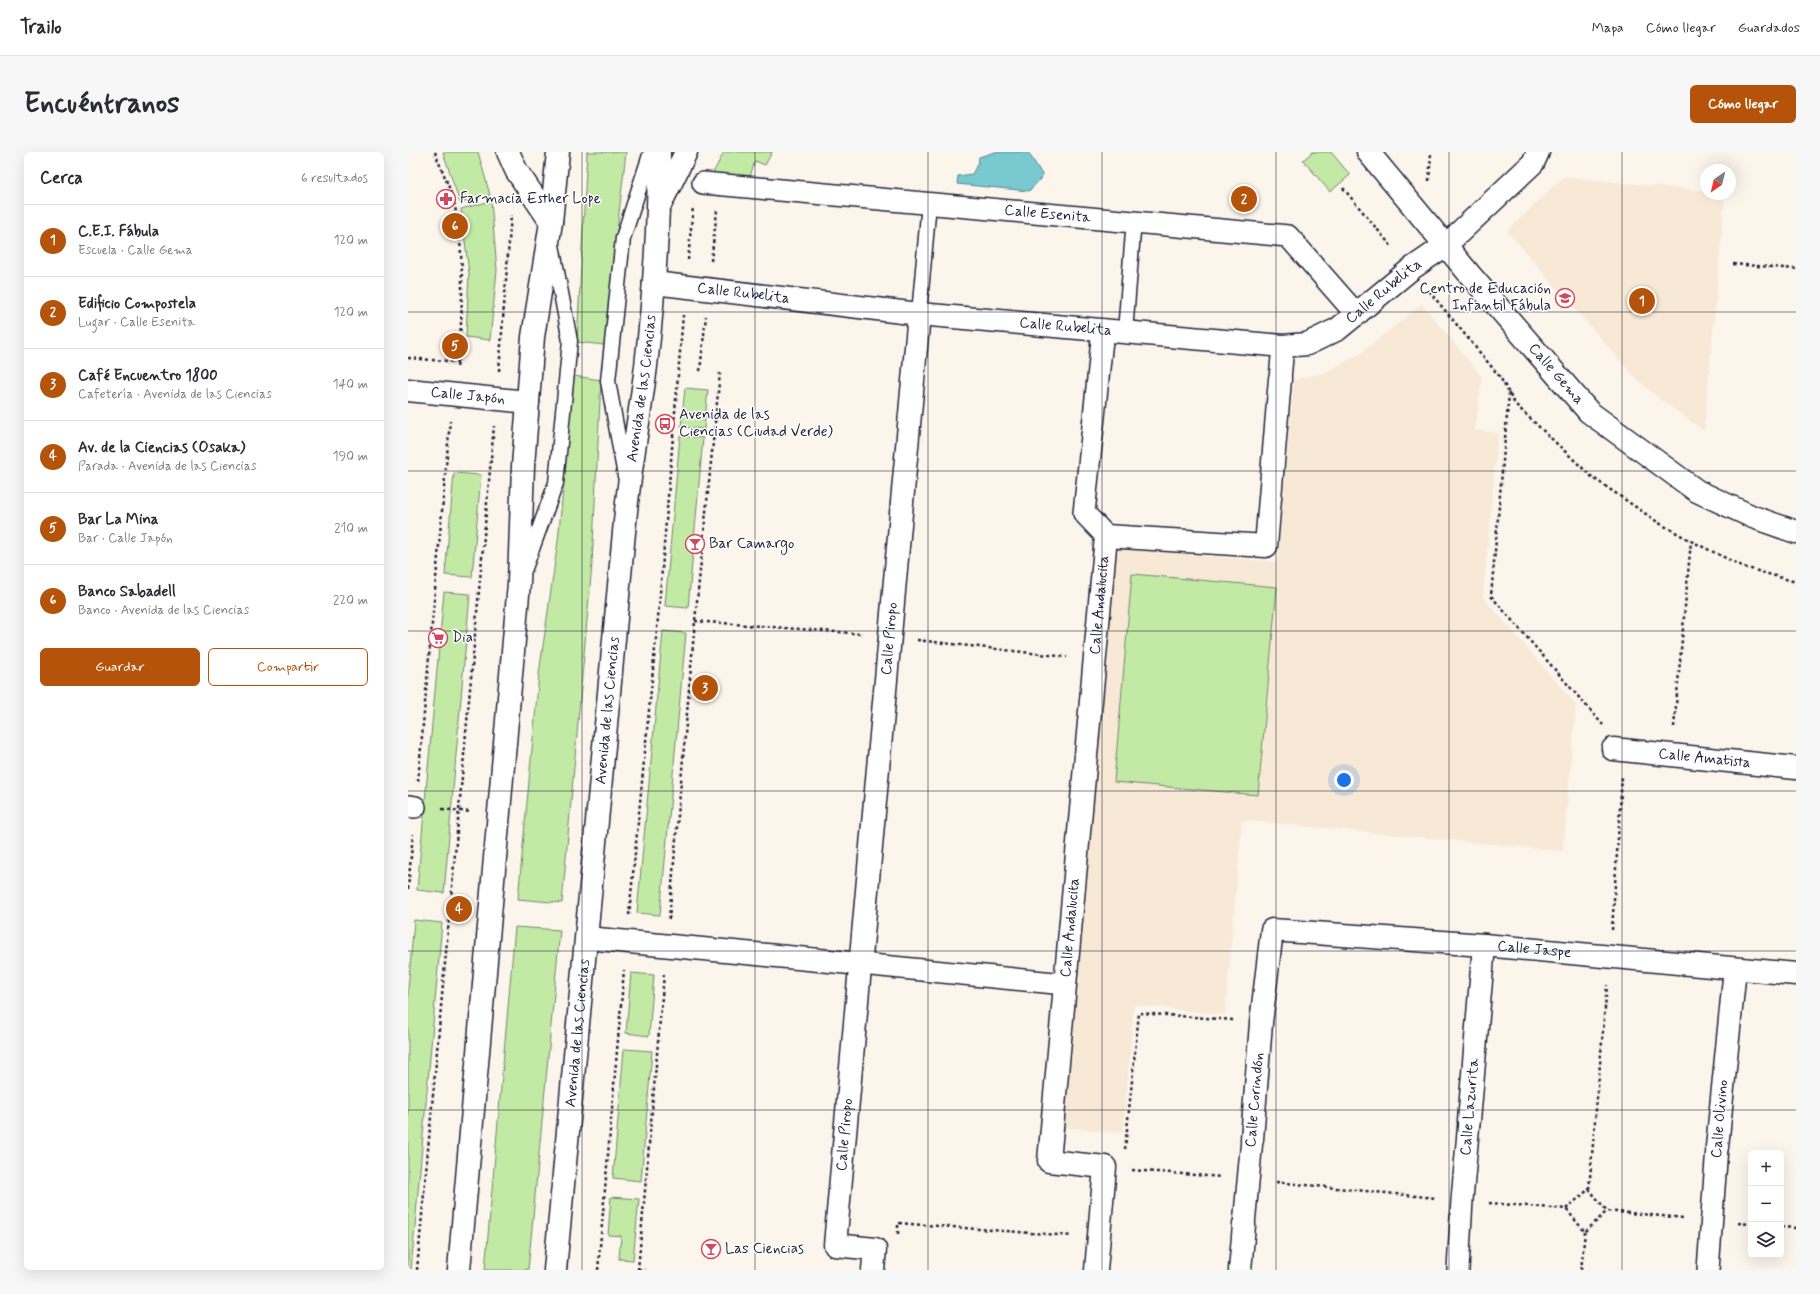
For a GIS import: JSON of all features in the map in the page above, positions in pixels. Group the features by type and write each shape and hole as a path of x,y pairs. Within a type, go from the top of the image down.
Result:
{"street":[{"path":"508,152 516,170 551,226"},
{"path":"459,1270 519,583 523,466 533,337 551,226 558,152"},
{"name":"Avenida de las Ciencias","path":"555,1270 588,938 628,495 646,366 654,282 659,207 659,152"},
{"path":"659,207 686,152"},
{"name":"Calle Gema","path":"1368,152 1589,412 1696,491 1753,517 1796,532"},
{"name":"Calle Rubelita","path":"654,282 919,314 1283,346 1307,344 1338,329 1357,315 1411,269 1446,245 1533,163 1538,152"},
{"name":"Calle Esenita","path":"703,183 1288,236 1357,315"},
{"name":"Calle Piropo","path":"873,1270 875,1250 835,1245 919,314"},
{"name":"Calle Andalucita","path":"1103,330 1084,513 1106,536 1266,546 1283,346"},
{"name":"Calle Japón","path":"408,390 528,402"},
{"name":"Calle Andalucita","path":"1106,536 1049,1161 1114,1168"},
{"name":"Calle Amatista","path":"1619,749 1796,768"},
{"name":"Calle Jaspe","path":"1272,930 1484,945 1796,974"},
{"name":"Calle Corindón","path":"1240,1270 1262,1023 1272,930"},
{"path":"588,938 1065,984"},
{"name":"Calle Lazurita","path":"1458,1270 1462,1200 1484,945"},
{"name":"Calle Olivino","path":"1708,1270 1717,1147 1735,969"},
{"path":"1096,1270 1099,1238 1114,1168"}],"lane":[{"path":"628,495 608,381 623,238 651,152"},
{"path":"919,314 928,214"},
{"path":"519,583 556,483 570,341 551,226"},
{"path":"1125,332 1133,232"}],"path":[{"path":"408,358 458,362 462,262 454,206 435,152"},
{"path":"499,374 512,212"},
{"path":"1733,264 1796,269"},
{"path":"598,1270 657,626 678,369"},
{"path":"646,1270 638,1270 695,621 720,373"},
{"path":"1509,393 1491,596 1619,749 1610,956 1589,1189 1566,1209"},
{"path":"408,889 412,806 450,419"},
{"path":"417,1270 494,424"},
{"path":"1671,755 1691,541"},
{"path":"412,806 499,814"},
{"path":"1262,1023 1139,1013 1114,1168 1566,1209 1585,1232"},
{"path":"1589,1189 1607,1211 1748,1224"},
{"path":"1581,1270 1585,1232 1607,1211"},
{"path":"897,1238 898,1223 1099,1238"},
{"path":"1784,1227 1796,1228"}],"shaded area":[{"path":"1563,177 1700,190 1700,200 1724,200 1704,431 1652,393 1629,371 1507,231"},
{"path":"1422,304 1482,377 1475,430 1498,433 1483,597 1576,705 1563,851 1242,820 1225,1015 1134,1005 1123,1133 1064,1127 1116,548 1277,562 1294,380 1326,372 1360,354"}],"green space":[{"path":"443,152 478,152 490,195 460,203"},
{"path":"587,152 626,152 604,345 577,342"},
{"path":"724,152 772,152 765,165 755,161 749,179 712,175"},
{"path":"1313,152 1331,152 1350,175 1330,192 1303,160"},
{"path":"491,201 497,270 490,340 466,337 469,273 461,209"},
{"path":"574,376 601,380 592,564 562,903 518,899 539,674 558,541"},
{"path":"685,388 708,390 704,429 681,427"},
{"path":"680,436 703,438 688,608 665,606"},
{"path":"454,473 481,475 472,577 445,575"},
{"path":"1132,574 1277,587 1258,795 1114,782"},
{"path":"444,592 470,594 444,893 417,890"},
{"path":"663,631 686,633 660,915 637,913"},
{"path":"414,920 442,923 411,1270 408,1270 408,990"},
{"path":"515,927 560,930 528,1270 485,1270"},
{"path":"631,973 654,975 649,1036 626,1033"},
{"path":"624,1049 652,1051 641,1181 613,1178"},
{"path":"611,1197 639,1199 633,1260 619,1259 621,1236 608,1235"}],"water":[{"path":"995,152 1028,152 1043,176 1029,191 957,184 958,176 972,174 978,164 979,157"}],"place":[{"name":"Farmacia Esther Lope","path":"446,199"},
{"name":"Edificio Compostela","path":"1244,199"},
{"name":"Banco Sabadell","path":"455,226"},
{"name":"Centro de Educación Infantil Fábula","path":"1565,298"},
{"name":"C.E.I. Fábula","path":"1642,301"},
{"name":"Bar La Mina","path":"455,346"},
{"name":"Avenida de las Ciencias (Ciudad Verde)","path":"665,424"},
{"name":"Bar Camargo","path":"695,544"},
{"name":"Dia","path":"438,638"},
{"name":"Café Encuentro 1800","path":"705,688"},
{"name":"Av. de la Ciencias (Osaka)","path":"459,909"},
{"name":"Las Ciencias","path":"711,1249"}]}
